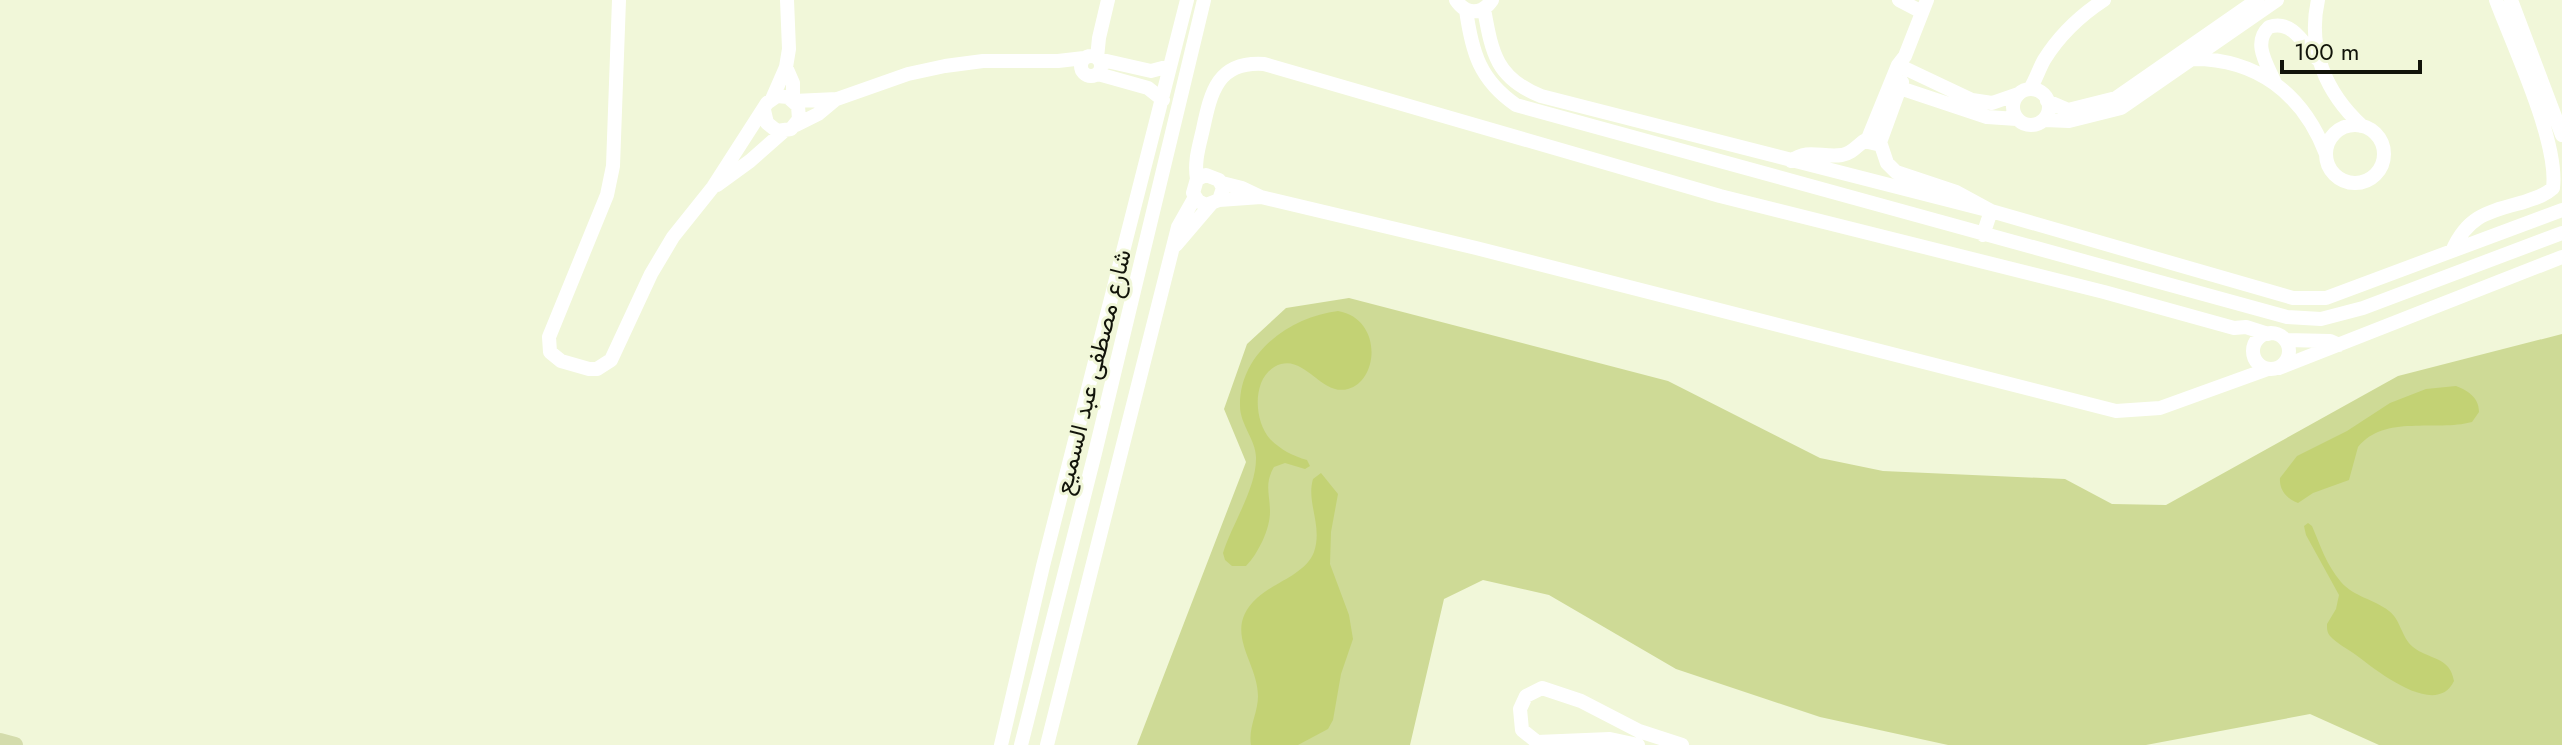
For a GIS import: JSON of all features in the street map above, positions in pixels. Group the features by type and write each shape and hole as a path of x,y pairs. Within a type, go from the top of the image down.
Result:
{"main road":[{"path":"0,741 15,745"}],"street":[{"path":"619,0 613,166 607,195 549,337 550,352 554,358 589,369 597,369 611,360 651,274 673,237 713,187 768,104 783,96 794,100 837,99 908,74 983,61 1058,61 1151,71 1170,66"},
{"path":"787,0 790,32 786,67 764,117 771,128 790,128"},
{"path":"1091,63 1108,0"},
{"name":"شارع مصطفى عبد السميع","path":"1001,745 1043,566 1187,0"},
{"name":"شارع مصطفى عبد السميع","path":"1021,745 1079,519 1204,0"},
{"path":"1791,161 1809,153 1845,154 1873,143 1924,6 1899,0"},
{"path":"2017,119 2013,105 2040,74 2043,62 2064,34 2085,13 2104,0"},
{"path":"1903,63 1972,100 1992,103 2024,91 2041,92 2047,101 2068,110 2116,98 2257,0"},
{"path":"1896,87 1987,117 2017,119 2027,125 2045,120 2069,121 2121,108 2277,0"},
{"path":"2318,0 2314,24 2319,62"},
{"path":"2496,0 2557,136"},
{"path":"2452,251 2461,231 2474,220 2489,212 2545,195 2553,188 2558,161 2557,136 2511,0"},
{"path":"1461,5 1477,12 1488,4"},
{"path":"1488,4 1492,51 1500,67 1525,90 1727,145 1991,211 2276,295 2309,300 2326,298 2562,210"},
{"path":"1461,5 1470,39 1486,78 1499,94 1516,105 1721,164 2287,317 2331,317 2363,308 2562,233"},
{"path":"2190,59 2234,64 2275,83 2307,114 2333,171 2339,177 2357,182 2374,176 2380,169 2384,152 2377,135 2362,126 2336,97 2319,62 2292,29 2285,25 2269,27 2260,40 2275,83"},
{"path":"1091,63 1148,88 1163,100"},
{"path":"1173,248 1223,192 1210,179 1201,138 1210,95 1219,80 1238,66 1264,64 1720,196 2104,292 2234,328 2255,343"},
{"path":"786,67 800,112 790,128"},
{"path":"713,187 790,128 818,114 837,99"},
{"path":"2045,120 2047,101"},
{"path":"2326,154 2338,131 2353,125 2362,126"},
{"path":"1873,143 1883,148 1887,163 1896,172 1956,192 1991,211"},
{"path":"1721,164 1727,145"},
{"path":"1261,197 1202,203 1195,197 1193,188 1210,179 1261,197 1491,252 2116,411 2160,408 2242,379 2289,356 2286,340"},
{"path":"1047,745 1178,227 1195,197"},
{"path":"1983,235 1991,211"},
{"path":"2268,366 2339,345 2562,257"},
{"path":"2234,328 2246,327 2276,334 2286,340 2321,340 2339,345"},
{"path":"2255,343 2268,334"},
{"path":"2255,343 2254,354 2268,366"},
{"path":"1095,453 1118,459"},
{"path":"1056,518 1067,526 1079,519"},
{"path":"1043,566 1056,563 1064,573"},
{"path":"1638,745 1610,739 1537,742 1522,730 1520,709 1526,696 1542,688 1549,689 1581,701 1639,731 1682,745"}],"shaded area":[{"path":"1349,298 1668,381 1820,458 1883,471 2065,479 2112,504 2166,505 2398,376 2562,334 2562,745 2379,745 2310,714 2146,745 1948,745 1820,717 1676,669 1549,595 1483,580 1444,599 1410,745 1137,745 1246,462 1224,409 1247,344 1286,308"},
{"path":"1338,311 1353,316 1363,325 1369,337 1372,350 1366,375 1358,384 1339,390 1290,363 1271,369 1264,377 1258,409 1264,431 1278,446 1307,460 1310,466 1305,469 1285,463 1274,467 1268,484 1268,526 1262,541 1246,566 1232,566 1223,553 1248,494 1256,459 1240,406 1248,370 1258,354 1286,330 1302,321"},
{"path":"2456,386 2469,393 2477,403 2479,412 2472,422 2396,427 2382,431 2358,447 2349,480 2313,493 2298,503 2282,490 2280,478 2297,456 2347,431 2390,403 2426,389"},
{"path":"1321,473 1338,494 1331,532 1330,564 1349,615 1353,639 1341,674 1333,720 1328,729 1298,745 1251,745 1258,696 1241,634 1242,622 1257,598 1310,560 1317,533 1311,488 1313,479"},
{"path":"2308,523 2341,582 2389,611 2413,647 2448,667 2454,681 2445,691 2434,695 2406,688 2330,636 2327,624 2336,609 2339,595 2306,535 2304,526"}]}
